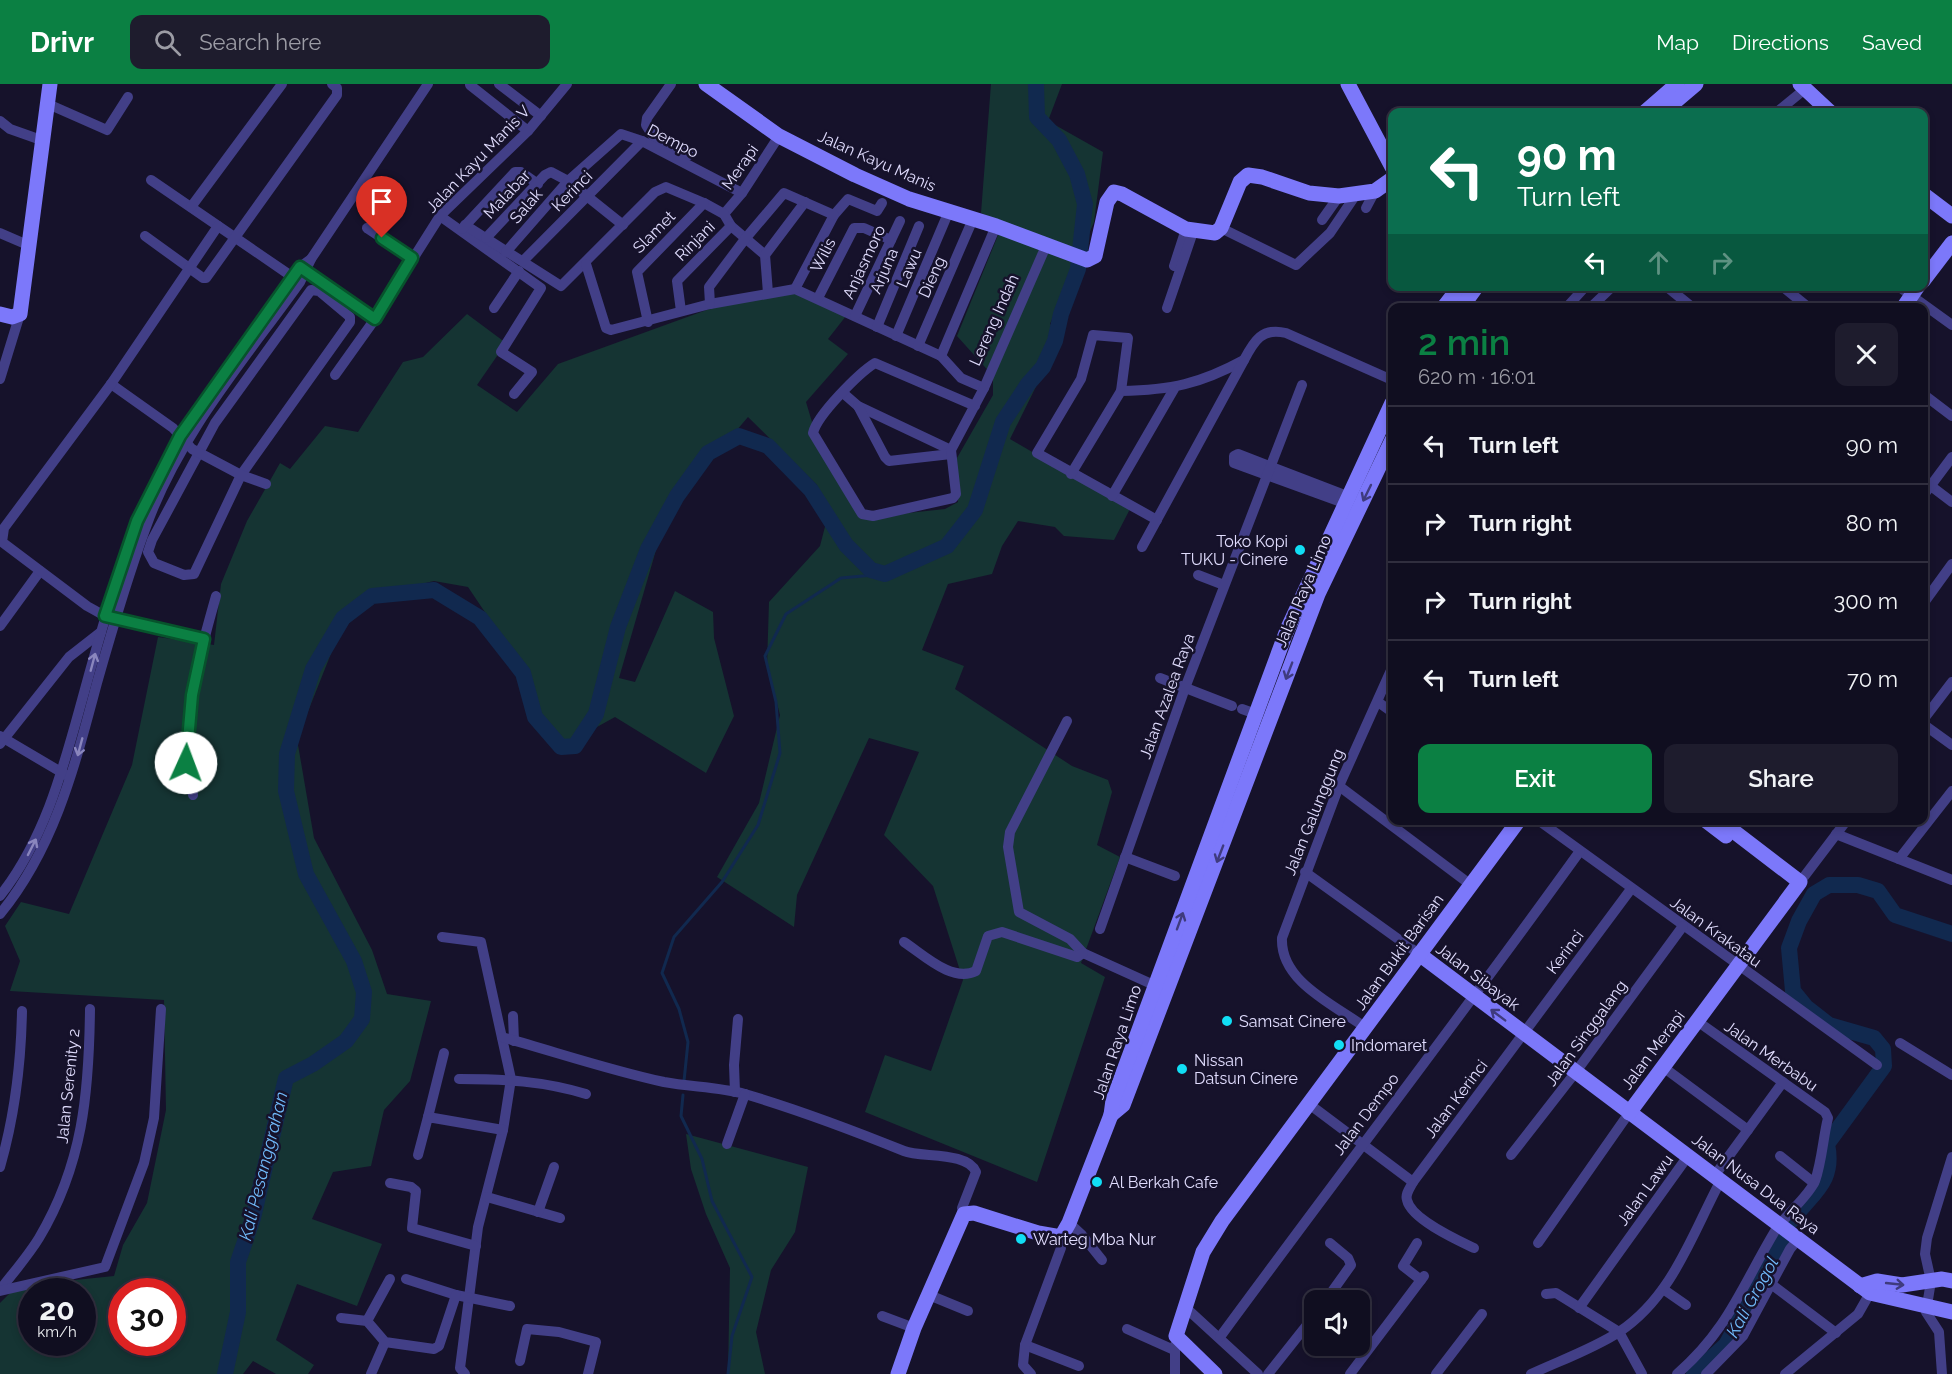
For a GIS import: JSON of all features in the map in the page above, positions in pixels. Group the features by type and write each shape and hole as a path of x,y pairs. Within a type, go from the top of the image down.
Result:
{"street":[{"path":"1,376 20,314 50,84"},
{"path":"191,207 282,84"},
{"path":"145,236 206,278 337,95 337,88 332,84"},
{"path":"0,914 35,866 67,775 110,617 183,439 311,259 428,84"},
{"path":"499,84 541,116"},
{"name":"Jalan Kayu Manis V","path":"335,375 375,319 440,216 528,131 567,84"},
{"path":"671,84 647,118 646,125 653,136 689,155"},
{"name":"Jalan Kayu Manis","path":"706,84 779,136 909,199 996,226 1053,249"},
{"path":"1348,84 1388,159"},
{"path":"1650,108 1677,84"},
{"path":"1668,108 1696,84"},
{"path":"470,85 528,131"},
{"path":"1781,108 1802,87 1826,108"},
{"path":"48,104 106,130 111,126 128,97"},
{"path":"0,121 10,129 44,141"},
{"name":"Dempo","path":"568,181 618,136 625,134 742,192"},
{"name":"Merapi","path":"724,214 742,192 779,136"},
{"name":"Kerinci","path":"494,308 521,266 642,141"},
{"path":"462,228 515,172 521,172 538,184"},
{"name":"Malabar","path":"486,238 551,172 568,181"},
{"path":"1053,249 1086,260 1095,256 1107,202 1114,192 1122,194 1189,231 1215,233 1221,228 1240,182 1248,175 1309,193 1339,196 1375,191"},
{"path":"151,180 296,279"},
{"path":"568,181 624,225"},
{"name":"Salak","path":"506,252 568,181"},
{"path":"1366,208 1375,191 1388,182"},
{"path":"440,216 521,266 561,286 663,187 704,202 724,214 731,226 765,255"},
{"path":"710,304 708,288 784,193 834,215"},
{"path":"1221,228 1296,265 1330,233 1357,193"},
{"path":"1322,220 1339,196"},
{"path":"1928,198 1952,216"},
{"path":"795,289 834,215 848,199 877,211 882,202"},
{"name":"Slamet","path":"648,322 637,272 704,202"},
{"path":"768,293 765,255 805,202"},
{"name":"Lawu","path":"896,336 949,211"},
{"name":"Dieng","path":"918,346 973,219"},
{"name":"Anjasmoro","path":"855,316 900,221"},
{"path":"204,639 110,617 87,606 2,542 4,528 111,384 218,226"},
{"name":"Rinjani","path":"681,311 677,281 731,226"},
{"name":"Arjuna","path":"877,327 920,226"},
{"path":"941,356 996,226"},
{"path":"367,228 412,258"},
{"path":"462,228 486,238 506,252 541,288 501,352 532,372 514,394"},
{"name":"Wilis","path":"818,298 854,228 864,228 891,240"},
{"path":"1165,304 1189,231"},
{"path":"0,233 30,246"},
{"path":"1928,274 1952,243"},
{"name":"Lereng Indah","path":"585,264 606,328 611,330 710,304 795,289 941,356 961,378 984,388 1053,249"},
{"path":"303,269 375,319"},
{"path":"319,291 350,317 350,322 241,475 194,574 184,576 153,563 148,552 152,540 215,423 307,292 319,291"},
{"path":"1447,303 1456,291"},
{"path":"1571,303 1581,291"},
{"path":"1595,303 1607,291"},
{"path":"1672,291 1687,303"},
{"path":"1788,291 1803,303"},
{"path":"1928,309 1952,325"},
{"path":"0,314 12,317 20,314"},
{"path":"1142,547 1244,360 1260,335 1277,331 1388,378"},
{"path":"1071,474 1121,391 1128,338 1093,335 1081,379 1037,450 1039,456 1071,474 1156,520"},
{"path":"1121,391 1174,388 1214,375 1244,360"},
{"path":"975,406 877,363 873,364 843,393 817,422 813,433 862,514 873,516 953,498 956,494 951,452 975,406 984,388"},
{"path":"111,384 198,452 241,475 266,484"},
{"name":"Jalan Azalea Raya","path":"1100,929 1185,688 1302,385"},
{"path":"1112,496 1174,388"},
{"path":"843,393 858,406 951,452"},
{"path":"1928,398 1952,416"},
{"path":"858,406 889,461 951,452"},
{"name":"Jalan Raya Limo","path":"1255,738 1243,710 1301,595 1388,411"},
{"name":"Jalan Raya Limo","path":"1111,1115 1124,1105 1171,963 1255,738 1318,594 1388,448"},
{"path":"1928,482 1952,457"},
{"path":"1267,471 1345,500"},
{"path":"1928,484 1952,502"},
{"path":"1928,597 1952,564"},
{"path":"0,626 40,571"},
{"path":"1198,575 1224,585"},
{"path":"193,795 186,763 187,738 192,695 216,596"},
{"path":"0,896 34,842 67,775 101,632 110,617"},
{"path":"67,775 1,739 69,657 101,632"},
{"path":"1160,678 1243,710"},
{"name":"Jalan Galunggung","path":"1366,1028 1290,970 1282,947 1283,929 1339,786 1388,678"},
{"path":"1928,715 1952,682"},
{"path":"1378,702 1388,709"},
{"path":"1067,721 1021,805 1010,832 1008,847 1019,912 1070,939 1083,953 1156,986"},
{"path":"1928,726 1952,745"},
{"path":"1339,786 1388,823"},
{"path":"1928,822 1952,791"},
{"path":"1391,825 1471,885"},
{"name":"Jalan Bukit Barisan","path":"1175,1343 1203,1252 1210,1240 1515,825"},
{"name":"Jalan Krakatau","path":"1545,825 1877,1065"},
{"path":"1712,825 1798,885"},
{"path":"1725,825 1798,885"},
{"path":"1798,885 1842,825"},
{"path":"1899,859 1926,825"},
{"path":"1836,834 1952,880"},
{"name":"Jalan Dempo","path":"1220,1337 1580,851"},
{"path":"1125,856 1175,876"},
{"name":"Jalan Sibayak","path":"1305,872 1419,954 1629,1113"},
{"name":"Jalan Merapi","path":"1538,1243 1629,1113 1798,885"},
{"name":"Kerinci","path":"1523,1034 1631,889"},
{"name":"Jalan Singgalang","path":"1511,1155 1575,1073 1683,926"},
{"path":"904,942 951,973 966,976 976,971 988,936 994,933 1002,932 1077,957 1083,953"},
{"path":"442,938 481,942 511,1079 503,1130 478,1227 460,1368 465,1374"},
{"name":"Jalan Raya Limo","path":"1111,1115 1113,1100 1156,986 1171,963"},
{"name":"Jalan Serenity 2","path":"0,1290 38,1240 61,1197 79,1147 90,1054 90,1009"},
{"path":"0,1290 105,1267 144,1163 154,1118 161,1009"},
{"path":"0,1167 11,1127 22,1061 22,1011"},
{"path":"513,1016 514,1041"},
{"path":"727,1144 740,1093 734,1065 738,1019"},
{"name":"Jalan Merbabu","path":"1697,1021 1827,1116 1814,1183"},
{"name":"Jalan Kerinci","path":"1413,1182 1523,1034"},
{"path":"502,1037 666,1082 740,1093 849,1129 910,1153 934,1153 974,1167 976,1172 962,1208 964,1214 914,1328 898,1374"},
{"path":"1900,1043 1952,1075"},
{"path":"418,1155 444,1053"},
{"path":"1663,1067 1748,1130"},
{"path":"459,1079 511,1079 550,1083 586,1094"},
{"path":"1531,1374 1619,1332 1663,1289 1689,1246 1718,1178 1748,1130 1783,1082"},
{"path":"1309,1104 1413,1182 1406,1199 1412,1208 1431,1224 1474,1248"},
{"name":"Jalan Nusa Dua Raya","path":"1629,1113 1865,1289 1926,1307 1952,1312"},
{"path":"1031,1374 1023,1365 1025,1345 1061,1248 1061,1237 1069,1223 1111,1115"},
{"path":"428,1117 503,1130"},
{"name":"Jalan Lawu","path":"1579,1308 1689,1156"},
{"path":"1677,1374 1706,1348 1716,1335 1780,1224 1814,1183 1779,1156"},
{"path":"1942,1374 1939,1332 1926,1307 1931,1281 1925,1254 1927,1238 1952,1157"},
{"path":"538,1212 554,1167"},
{"path":"390,1182 411,1187 416,1191 412,1228 476,1246"},
{"path":"487,1197 560,1218"},
{"path":"964,1214 974,1213 1038,1233 1061,1237"},
{"path":"1069,1223 1102,1260"},
{"path":"1706,1374 1743,1336 1792,1246 1799,1238"},
{"path":"1330,1243 1348,1258 1350,1265 1333,1290"},
{"path":"1350,1374 1422,1278 1403,1266 1417,1243"},
{"path":"367,1321 390,1279"},
{"path":"406,1279 456,1295 510,1306"},
{"path":"1790,1373 1858,1314 1865,1289 1874,1281 1902,1285 1952,1281"},
{"path":"1771,1284 1836,1333"},
{"path":"1663,1289 1686,1305"},
{"path":"1546,1294 1556,1293 1619,1332 1642,1374"},
{"path":"341,1318 367,1321 385,1342 437,1348 456,1295"},
{"path":"929,1295 968,1311"},
{"path":"1185,1307 1258,1374"},
{"path":"1436,1374 1482,1314"},
{"path":"882,1316 914,1328"},
{"path":"520,1360 527,1329 560,1332 596,1342 588,1374"},
{"path":"1127,1329 1175,1343 1215,1374"},
{"path":"1268,1374 1304,1329"},
{"path":"371,1374 385,1342"},
{"path":"1174,1374 1175,1343"},
{"path":"1025,1345 1079,1366"}],"green space":[{"path":"991,84 1062,84 1048,121 1103,152 1094,222 1050,324 1062,334 1010,439 1130,509 1114,540 1064,536 1055,527 1018,521 1002,546 992,574 948,584 922,650 964,666 955,689 1072,766 1108,780 1112,792 1097,845 1120,857 1081,963 1105,977 1037,1182 865,1112 885,1055 931,1071 963,980 933,886 884,835 919,752 869,738 797,895 794,927 717,877 759,803 780,715 767,665 769,602 820,546 827,519 817,485 748,417 667,512 619,678 635,682 675,591 713,612 714,638 734,716 706,773 615,717 568,743 535,712 505,642 468,587 434,581 373,595 338,636 297,739 314,838 372,950 387,994 431,1001 410,1081 384,1110 371,1166 333,1172 312,1219 382,1244 357,1306 297,1284 276,1340 314,1365 308,1374 276,1374 253,1361 243,1374 0,1374 0,1303 17,1286 18,1356 96,1356 95,1278 114,1276 123,1245 147,1203 166,1110 164,1000 10,991 20,961 5,926 21,902 69,914 132,765 158,637 214,645 221,584 247,521 280,463 290,469 325,426 358,432 403,362 423,357 467,314 506,343 477,385 517,412 558,364 723,304 798,293 846,316 828,339 848,354 806,402 815,432 862,518 945,509 958,502 957,458 993,395 993,376 957,336 1003,223 981,213"},
{"path":"686,1134 808,1167 795,1232 771,1270 756,1332 765,1374 728,1374 730,1268 706,1214 691,1169"}],"waterway":[{"name":"Kali Pesanggrahan","path":"225,1374 238,1312 238,1262 253,1218 286,1078 313,1064 346,1041 362,1019 364,992 354,961 306,874 286,791 287,754 313,669 343,618 372,596 434,590 480,618 523,673 535,717 561,747 575,746 596,714 618,627 648,549 677,496 708,453 739,436 768,446 811,490 846,545 871,570 885,574 947,546 975,510 1003,422 1028,384 1043,367 1055,341 1061,314 1078,269 1085,204 1077,174 1059,140 1037,117 1036,84"},
{"path":"684,1081 688,1042 679,1009 662,973 674,937 722,882 758,825 780,753 776,702 765,656 786,614 841,578 885,574"},
{"name":"Kali Grogol","path":"1791,1221 1825,1177 1829,1157 1827,1144 1884,1066 1883,1049 1874,1038 1829,1025 1806,1007 1793,991 1789,948 1799,921 1814,894 1829,885 1858,885 1878,891 1895,915 1952,934"},
{"path":"683,1095 681,1116 702,1159 712,1201 752,1277 732,1336 728,1374"},
{"name":"Kali Grogol","path":"1694,1374 1726,1345 1782,1242"}],"place":[{"name":"Toko Kopi TUKU - Cinere","path":"1300,550"},
{"name":"Samsat Cinere","path":"1227,1021"},
{"name":"Indomaret","path":"1339,1045"},
{"name":"Nissan Datsun Cinere","path":"1182,1069"},
{"name":"Al Berkah Cafe","path":"1097,1182"},
{"name":"Warteg Mba Nur","path":"1021,1239"}],"route":[{"path":"186,763 192,695 204,639 105,616 137,521 180,436 300,267 375,319 412,258 382,238"}]}
